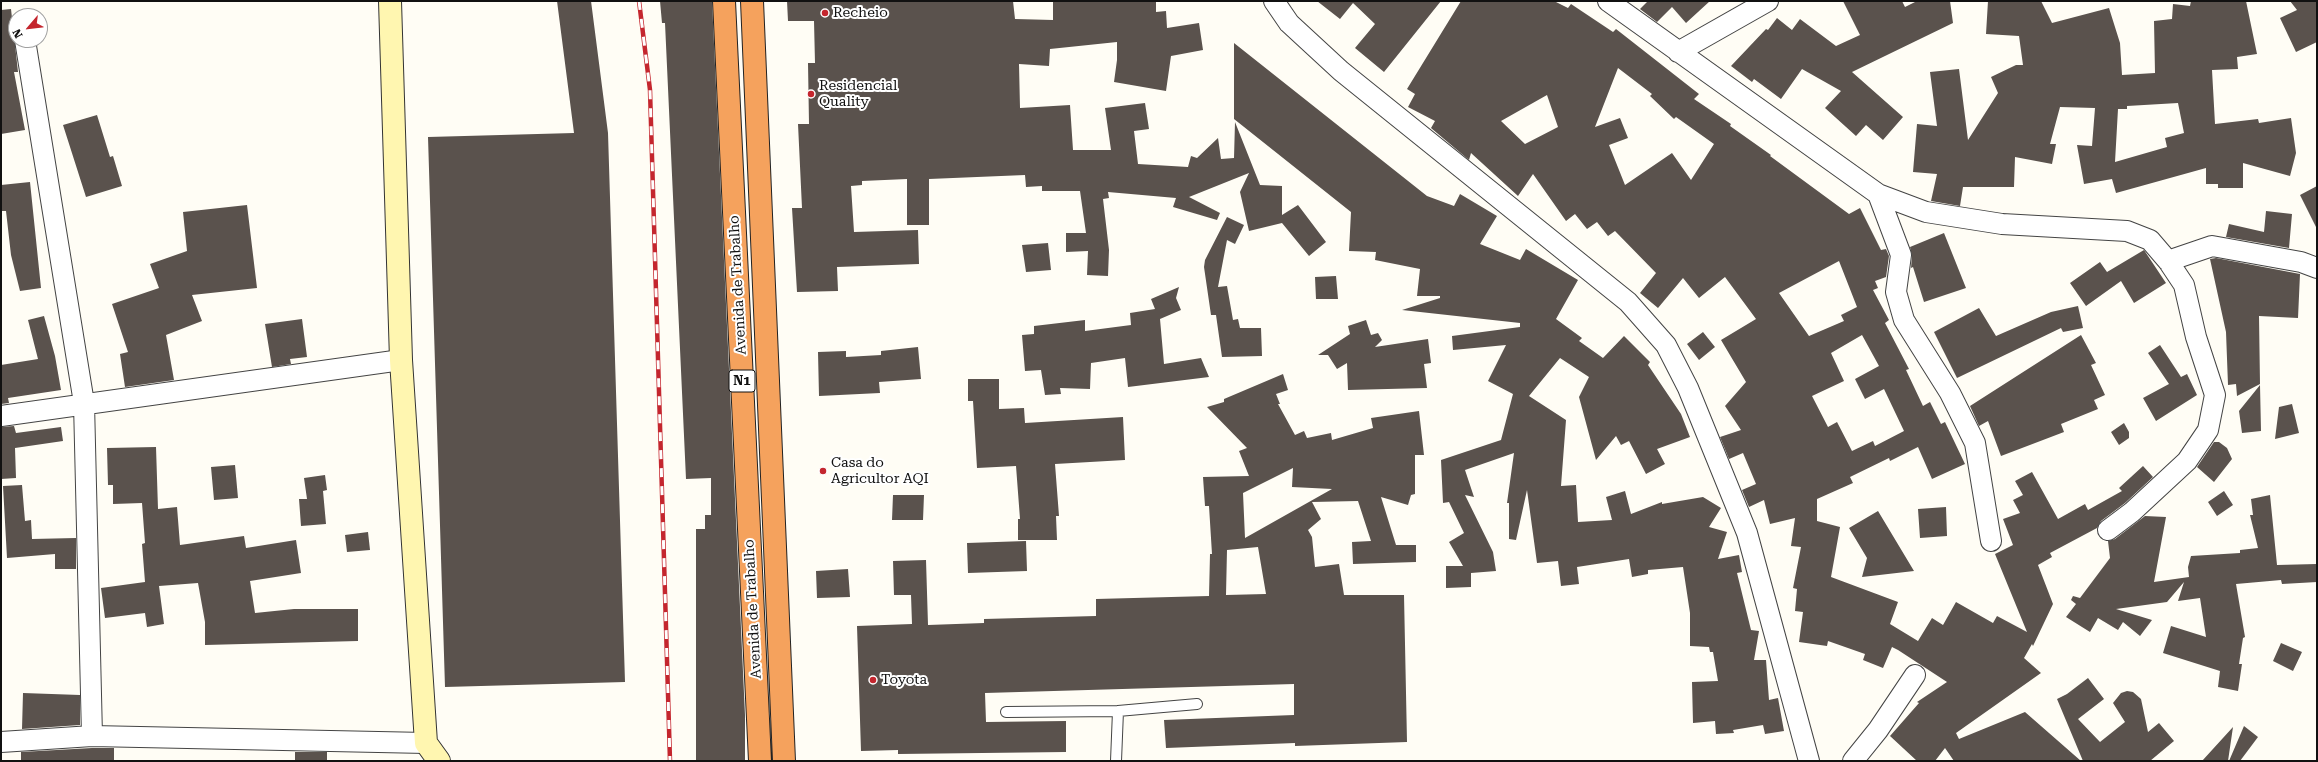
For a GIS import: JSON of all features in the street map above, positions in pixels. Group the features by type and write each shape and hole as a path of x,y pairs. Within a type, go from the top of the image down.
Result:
{"highway":[{"name":"Avenida de Trabalho","path":"724,1 760,761"},
{"name":"Avenida de Trabalho","path":"752,1 784,761"}],"street":[{"path":"390,1 401,360 426,743 439,761"},
{"path":"1274,1 1289,23 1341,71 1628,302 1666,346 1688,388 1747,533 1809,761"},
{"path":"1608,1 1878,194 1926,212 2002,224 2127,231 2150,240 2168,261 2184,285 2196,337 2215,395 2208,430 2187,461 2132,512 2108,530"},
{"path":"1678,52 1768,1"},
{"path":"26,48 84,403 92,736"},
{"path":"1878,194 1901,255 1896,292 1904,320 1950,394 1975,443 1991,541"},
{"path":"2168,261 2212,246 2301,262 2317,268"},
{"path":"1,416 84,403 401,360"},
{"path":"1853,761 1878,730 1915,675"},
{"path":"1,742 92,736 426,743"}],"lane":[{"path":"1006,712 1118,711 1197,704"},
{"path":"1116,761 1118,711"}],"building":[{"path":"557,1 591,1 608,133 625,682 445,687 428,137 574,133"},
{"path":"660,1 712,1 745,715 745,761 696,761 696,529 705,529 705,515 711,515 711,478 686,479 665,23 662,23"},
{"path":"787,1 1013,1 1015,19 1053,20 1053,1 1156,1 1156,12 1166,11 1167,28 1199,23 1203,50 1171,56 1166,91 1114,82 1117,60 1117,42 1050,49 1049,66 1019,64 1020,108 1070,105 1073,150 1111,150 1105,108 1145,103 1149,129 1134,131 1138,164 1188,167 1191,156 1197,158 1218,138 1221,159 1234,158 1235,122 1260,185 1282,186 1282,215 1298,205 1326,242 1309,256 1282,223 1249,231 1240,192 1249,173 1189,197 1220,213 1217,220 1173,207 1176,198 1108,192 1109,198 1103,199 1109,250 1108,276 1087,275 1088,251 1066,252 1066,233 1086,233 1080,191 1042,191 1042,186 1026,187 1025,175 929,179 929,225 907,225 907,179 862,181 862,185 851,186 854,232 918,230 919,264 837,267 838,291 797,292 792,208 802,208 798,124 809,124 808,63 815,63 814,21 788,21"},
{"path":"1317,1 1441,1 1384,72 1355,48 1375,24 1353,3 1340,19"},
{"path":"1461,1 1554,1 1568,8 1571,4 1613,32 1616,29 1699,94 1694,99 1731,124 1730,126 1849,214 1860,208 1881,250 1886,249 1889,256 1886,277 1875,281 1878,288 1873,290 1889,320 1885,323 1909,369 1906,370 1923,406 1930,402 1941,424 1945,422 1965,464 1932,479 1918,447 1890,461 1889,458 1850,477 1853,483 1817,499 1817,521 1840,527 1831,577 1898,602 1890,624 1918,641 1932,618 1943,625 1956,602 1993,623 1997,616 2027,632 1995,554 2013,545 2003,519 2020,513 2013,500 2023,495 2015,481 2032,472 2058,519 2085,504 2088,510 2122,491 2119,488 2143,466 2153,477 2125,503 2101,521 2097,528 2050,553 2052,557 2038,565 2053,604 2033,646 2032,644 2024,658 2041,673 1956,733 1959,739 2025,712 2081,761 1954,761 1945,748 1935,761 1917,761 1890,736 1919,703 1917,702 1947,682 1892,647 1883,668 1863,660 1865,654 1828,641 1827,646 1799,642 1803,612 1795,611 1797,589 1793,588 1801,547 1791,546 1795,518 1770,524 1764,500 1749,507 1742,490 1756,484 1743,453 1729,459 1720,437 1741,430 1725,406 1746,382 1721,340 1756,319 1725,277 1699,298 1683,278 1658,308 1640,293 1656,273 1615,231 1608,236 1597,222 1587,229 1575,214 1566,221 1533,174 1518,196 1471,153 1469,160 1431,128 1435,121 1408,107 1415,94 1407,89","holes":["1618,68 1652,94 1650,96 1674,119 1676,117 1714,144 1691,180 1672,153 1625,185 1609,145 1628,138 1620,118 1595,127","1547,95 1558,127 1525,144 1501,121","1839,261 1857,307 1841,315 1844,321 1809,336 1779,293","1862,335 1879,366 1855,379 1865,399 1884,389 1904,431 1875,446 1873,441 1852,451 1837,422 1828,427 1812,396 1844,381 1831,353"]},
{"path":"1648,1 1710,1 1686,23 1672,7 1657,22 1640,9"},
{"path":"1843,1 1902,1 1905,7 1917,1 1950,1 1953,23 1852,72 1903,117 1883,140 1866,125 1856,136 1825,108 1841,91 1802,69 1781,99 1754,79 1752,82 1731,66 1766,29 1768,30 1777,18 1792,30 1800,19 1836,46 1860,35"},
{"path":"1988,1 2041,1 2052,23 2109,8 2120,43 2122,75 2155,73 2154,21 2172,19 2173,4 2190,6 2191,1 2246,1 2257,54 2237,57 2238,69 2212,70 2215,124 2258,119 2259,123 2291,118 2296,153 2290,176 2243,163 2243,188 2218,188 2218,184 2206,184 2206,168 2116,193 2112,179 2084,184 2077,145 2092,146 2095,108 2060,107 2050,144 2056,144 2052,164 2015,157 2014,187 1963,187 1960,206 1931,201 1937,174 1913,172 1917,124 1937,126 1930,72 1959,69 1968,140 1998,93 1991,77 2016,65 2023,65 2019,36 1986,34","holes":["2178,103 2184,133 2165,138 2167,147 2115,162 2118,109 2127,109 2127,106"]},
{"path":"2290,1 2317,1 2317,42 2296,52 2280,18 2297,10"},
{"path":"8,9 8,48 15,48 18,72 14,72 25,130 1,134 1,10"},
{"path":"1234,43 1427,196 1454,206 1460,194 1497,216 1480,244 1520,260 1526,249 1578,280 1556,319 1582,338 1579,341 1603,358 1624,336 1650,362 1648,365 1681,414 1690,437 1657,449 1665,464 1646,474 1629,441 1621,445 1616,436 1596,460 1579,397 1589,377 1560,358 1529,396 1566,420 1561,486 1576,485 1578,522 1612,520 1606,497 1625,491 1631,514 1662,502 1662,504 1703,497 1721,508 1709,527 1727,532 1718,559 1739,555 1742,572 1737,573 1751,630 1759,631 1754,660 1766,660 1769,700 1778,698 1784,731 1765,734 1763,725 1733,730 1734,733 1716,734 1715,721 1693,723 1692,682 1718,681 1713,652 1710,652 1709,647 1690,646 1690,613 1683,567 1648,570 1648,574 1632,577 1629,559 1577,567 1579,584 1561,586 1558,561 1537,563 1527,490 1516,540 1509,539 1509,503 1507,503 1514,453 1465,470 1474,497 1465,495 1493,552 1496,571 1471,573 1471,587 1446,588 1446,566 1463,566 1449,542 1464,533 1449,502 1443,503 1441,460 1501,440 1513,394 1488,381 1506,345 1453,350 1452,336 1520,327 1520,323 1402,310 1440,298 1440,296 1417,296 1420,269 1375,260 1376,252 1349,251 1351,212 1234,119"},
{"path":"97,115 110,157 113,156 122,186 86,197 63,125"},
{"path":"30,182 41,288 20,291 11,255 6,211 1,211 1,185"},
{"path":"2317,186 2317,229 2300,195"},
{"path":"247,205 257,288 192,295 202,321 166,335 174,380 125,387 120,354 128,352 112,304 159,288 150,264 187,251 183,212"},
{"path":"2266,211 2292,214 2289,248 2226,237 2229,224 2264,232"},
{"path":"1227,217 1244,225 1235,244 1227,240 1218,287 1227,286 1233,320 1238,319 1240,328 1261,328 1262,356 1222,357 1216,315 1211,315 1204,267 1205,260"},
{"path":"1944,233 1966,288 1924,302 1913,267 1911,268 1912,256 1910,247"},
{"path":"1048,243 1051,270 1026,272 1022,245"},
{"path":"2144,250 2166,283 2134,303 2121,281 2086,306 2070,283 2100,262 2107,272"},
{"path":"2216,258 2300,274 2298,318 2259,316 2260,384 2237,396 2236,384 2228,385 2226,332 2210,259"},
{"path":"1336,276 1338,299 1316,299 1315,277"},
{"path":"1179,287 1176,298 1181,310 1160,319 1164,364 1201,358 1209,377 1128,387 1125,358 1091,363 1090,389 1060,388 1061,394 1045,395 1041,370 1025,371 1022,335 1034,334 1034,326 1085,320 1085,331 1131,325 1130,313 1155,309 1151,299"},
{"path":"2078,306 2083,328 2063,332 2061,328 1957,378 1934,332 1979,308 1996,336 2051,312"},
{"path":"44,316 55,356 61,390 8,398 9,403 1,404 1,365 38,359 28,320"},
{"path":"302,319 307,357 290,359 291,364 272,367 265,324"},
{"path":"1366,320 1371,335 1378,333 1382,340 1375,347 1428,339 1431,363 1424,364 1427,388 1348,390 1347,363 1337,369 1328,355 1318,355 1350,334 1348,326"},
{"path":"1703,332 1715,347 1699,360 1687,344"},
{"path":"2081,335 2096,363 2091,365 2105,395 2094,400 2098,409 2061,424 2064,432 2001,456 1988,421 1979,426 1970,406"},
{"path":"2160,345 2181,377 2187,374 2197,395 2156,421 2143,398 2169,384 2148,353"},
{"path":"918,347 921,379 879,382 880,393 819,396 818,352 846,351 846,357 881,355 881,351"},
{"path":"1283,374 1288,390 1276,394 1280,404 1278,404 1295,435 1304,431 1307,438 1331,433 1332,440 1373,428 1371,418 1419,411 1424,455 1415,455 1415,494 1411,495 1408,505 1381,497 1396,545 1416,545 1416,562 1353,564 1352,542 1371,541 1358,501 1312,502 1321,519 1308,530 1312,537 1315,567 1339,564 1344,595 1404,595 1407,742 1295,746 1295,743 1166,748 1164,720 1294,715 1294,684 985,693 986,722 1066,721 1066,752 898,754 898,750 861,751 857,626 912,624 911,595 894,595 893,561 926,560 928,625 984,623 984,619 1096,616 1096,599 1209,596 1210,554 1212,554 1209,506 1205,506 1203,477 1249,476 1239,451 1247,448 1207,407 1224,402 1224,399","holes":["1293,468 1292,487 1332,489 1245,538 1243,493","1258,547 1266,594 1226,595 1227,550"]},
{"path":"968,379 999,379 999,409 1024,408 1025,423 1123,417 1125,460 1055,464 1059,516 1056,516 1057,540 1018,540 1018,519 1020,519 1016,466 977,468 973,401 968,401"},
{"path":"2260,385 2261,431 2242,433 2239,411"},
{"path":"2292,404 2299,433 2275,439 2279,407"},
{"path":"2124,423 2129,432 2129,438 2119,445 2111,432"},
{"path":"14,426 16,433 61,427 63,441 15,448 16,478 1,479 1,427"},
{"path":"2214,442 2219,442 2227,448 2232,459 2214,482 2197,467"},
{"path":"156,447 158,509 177,507 180,545 244,536 246,548 296,540 301,573 250,581 255,613 294,609 358,609 358,641 205,645 205,622 198,583 159,586 164,624 147,627 145,613 105,618 101,588 145,582 142,544 145,543 142,503 113,504 113,485 108,485 107,448"},
{"path":"235,465 238,498 214,500 211,467"},
{"path":"325,475 327,490 323,491 326,524 301,526 299,499 307,499 304,478"},
{"path":"22,485 25,521 31,520 32,539 76,538 76,569 55,569 55,554 7,558 3,486"},
{"path":"2224,491 2233,505 2217,516 2208,502"},
{"path":"893,495 924,495 923,520 892,520"},
{"path":"2270,495 2277,565 2317,564 2317,582 2282,584 2281,580 2236,584 2245,637 2243,638 2239,664 2242,664 2238,691 2218,687 2220,671 2163,653 2171,626 2206,637 2200,598 2178,601 2184,582 2167,602 2116,609 2152,620 2140,636 2123,622 2118,630 2098,618 2090,632 2066,617 2076,604 2071,600 2073,596 2080,598 2110,558 2108,541 2115,539 2145,516 2166,517 2154,582 2189,577 2188,567 2191,556 2240,553 2240,550 2258,548 2250,515 2253,515 2251,499"},
{"path":"1946,507 1947,536 1920,538 1918,509"},
{"path":"1878,511 1914,571 1862,577 1867,558 1849,528"},
{"path":"368,532 370,550 347,552 345,535"},
{"path":"1026,541 1027,571 968,573 967,543"},
{"path":"848,569 850,597 817,598 816,571"},
{"path":"2281,643 2302,652 2293,671 2273,661"},
{"path":"2088,678 2104,699 2078,719 2100,742 2125,722 2113,703 2121,693 2127,691 2133,692 2141,699 2148,732 2159,723 2174,741 2150,761 2083,761 2057,699 2067,694"},
{"path":"23,693 80,695 80,725 22,729"},
{"path":"2244,726 2258,737 2240,761 2229,761"},
{"path":"2233,727 2228,761 2202,761"},
{"path":"114,748 114,761 21,761 21,752"},
{"path":"295,752 327,752 327,761 295,761"}],"railway":[{"path":"639,1 650,90 670,761"}],"place":[{"name":"Recheio","path":"825,13"},
{"name":"Residencial Quality","path":"811,94"},
{"name":"Casa do Agricultor AQI","path":"823,471"},
{"name":"Toyota","path":"873,680"}]}
